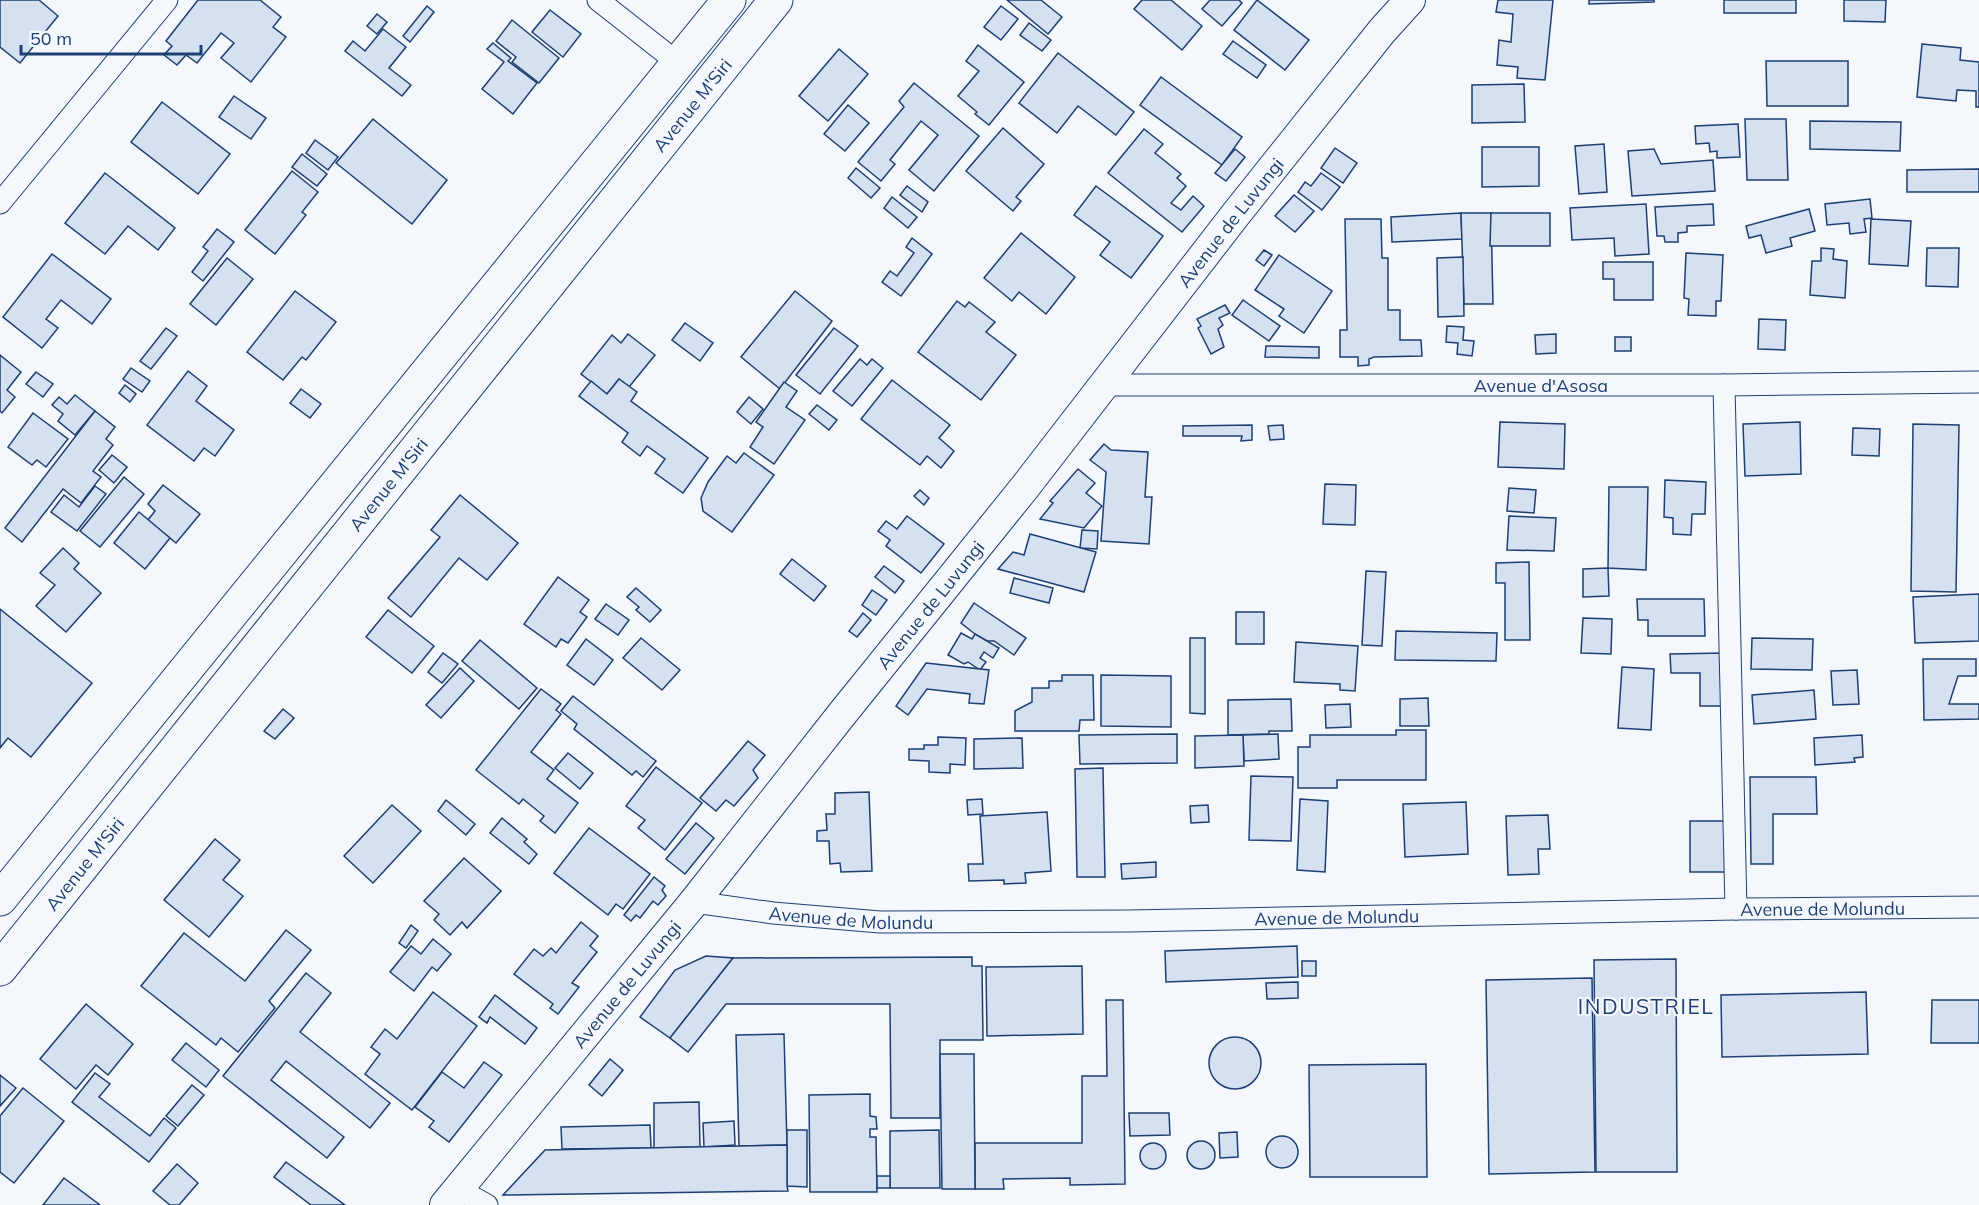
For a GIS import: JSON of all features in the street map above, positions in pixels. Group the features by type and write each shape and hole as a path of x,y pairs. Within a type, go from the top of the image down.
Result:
{"highway":[{"name":"Avenue M'Siri","path":"0,899 729,0"},
{"name":"Avenue M'Siri","path":"0,969 776,0"}],"street":[{"path":"0,203 167,0"},
{"path":"598,0 678,63"},
{"name":"Avenue de Luvungi","path":"452,1197 694,902 1105,384 1243,205 1382,31 1410,0"},
{"name":"Avenue d'Asosa","path":"1105,384 1724,385 1979,382"},
{"path":"1724,385 1736,909"},
{"name":"Avenue de Molundu","path":"694,902 773,913 880,922 1979,907"},
{"path":"452,1197 487,1205"}],"building":[{"path":"0,0 39,0 58,16 20,63 0,47"},
{"path":"198,0 260,0 281,17 273,27 286,37 251,82 221,58 234,43 221,33 197,63 186,55 177,65 164,55 172,46 166,41"},
{"path":"1007,0 1041,0 1062,17 1048,34"},
{"path":"1142,0 1171,0 1202,26 1182,50 1134,9"},
{"path":"1210,0 1239,0 1242,3 1222,26 1202,9"},
{"path":"1257,0 1309,40 1285,70 1234,30"},
{"path":"1498,0 1553,0 1545,80 1517,78 1518,67 1497,65 1499,40 1511,42 1513,14 1496,12"},
{"path":"1589,0 1654,0 1654,2 1589,4"},
{"path":"1724,0 1796,0 1796,13 1724,13"},
{"path":"1844,0 1886,0 1885,22 1844,21"},
{"path":"427,6 434,12 410,42 403,36"},
{"path":"1001,6 1018,19 1001,40 984,27"},
{"path":"550,10 581,34 563,57 532,32"},
{"path":"377,14 387,22 377,34 367,26"},
{"path":"512,20 559,58 539,83 512,62 516,57 496,41"},
{"path":"1029,23 1051,40 1042,51 1020,35"},
{"path":"383,29 406,47 389,68 411,85 402,96 345,51 353,41 365,51"},
{"path":"1233,41 1266,65 1257,78 1223,54"},
{"path":"493,43 511,58 508,61 537,83 513,114 482,89 504,62 487,49"},
{"path":"1922,44 1961,48 1960,60 1979,62 1979,107 1976,107 1976,91 1957,90 1956,101 1917,97"},
{"path":"978,45 1024,82 989,125 958,96 979,71 966,61"},
{"path":"839,49 868,74 828,121 799,96"},
{"path":"1058,53 1134,112 1116,135 1078,106 1057,133 1019,103"},
{"path":"1766,61 1848,61 1848,106 1767,106"},
{"path":"1161,77 1242,137 1222,165 1140,105"},
{"path":"914,83 979,136 934,191 909,170 938,135 921,121 890,160 895,164 881,181 858,162 904,107 899,101"},
{"path":"1524,84 1525,122 1472,123 1472,85"},
{"path":"234,96 266,118 251,139 219,117"},
{"path":"162,102 230,154 198,194 131,142"},
{"path":"848,105 869,123 845,151 824,134"},
{"path":"373,119 447,180 412,224 336,163"},
{"path":"1745,119 1786,119 1788,180 1747,180"},
{"path":"1810,121 1901,122 1900,151 1810,149"},
{"path":"1738,124 1740,157 1717,158 1717,151 1710,152 1709,143 1696,144 1695,126"},
{"path":"1003,128 1044,164 1016,197 1021,201 1013,211 966,171"},
{"path":"1144,129 1163,144 1155,153 1181,174 1177,178 1186,186 1171,203 1181,210 1193,196 1204,206 1182,232 1108,173"},
{"path":"315,140 338,157 328,170 306,153"},
{"path":"1604,144 1607,192 1579,194 1575,146"},
{"path":"1482,147 1539,147 1539,186 1482,187"},
{"path":"1335,148 1357,163 1343,183 1321,168"},
{"path":"1235,149 1245,157 1226,181 1215,173"},
{"path":"1654,149 1661,164 1713,160 1715,191 1632,196 1628,151"},
{"path":"302,154 327,174 317,186 292,167"},
{"path":"856,168 880,188 871,198 848,178"},
{"path":"1979,169 1979,192 1907,192 1907,170"},
{"path":"292,171 318,192 302,212 306,215 275,254 245,230"},
{"path":"105,173 175,228 158,250 128,226 105,254 65,223"},
{"path":"1321,173 1340,187 1322,210 1298,192 1305,182 1311,186"},
{"path":"907,186 928,202 922,212 900,195"},
{"path":"1096,186 1163,236 1131,278 1100,255 1110,242 1074,215"},
{"path":"1294,195 1314,211 1295,232 1275,216"},
{"path":"892,197 917,217 908,228 884,208"},
{"path":"1870,199 1872,218 1864,219 1866,232 1850,234 1849,223 1827,225 1825,204"},
{"path":"1646,204 1649,254 1615,256 1614,238 1572,240 1570,208"},
{"path":"1713,204 1714,225 1687,226 1687,232 1678,233 1678,242 1665,242 1664,236 1657,236 1655,207"},
{"path":"1809,209 1815,231 1790,238 1792,246 1766,253 1761,235 1749,238 1746,226"},
{"path":"1461,213 1462,239 1392,242 1391,217"},
{"path":"1461,213 1491,213 1493,304 1464,304"},
{"path":"1491,213 1550,213 1550,246 1490,246"},
{"path":"1345,219 1381,219 1382,258 1388,258 1388,310 1400,310 1400,340 1421,340 1422,356 1374,357 1369,359 1369,365 1358,366 1358,357 1340,357 1340,330 1347,330"},
{"path":"1871,219 1911,221 1908,266 1869,264"},
{"path":"217,229 234,242 203,281 192,272 208,251 203,247"},
{"path":"1021,233 1075,277 1046,314 1019,292 1012,301 984,278"},
{"path":"912,238 932,254 901,296 882,282 890,271 897,276 914,253 906,247"},
{"path":"1821,248 1834,249 1833,259 1847,261 1845,298 1810,295 1812,261 1821,261"},
{"path":"1927,248 1959,248 1958,287 1926,286"},
{"path":"1264,250 1272,255 1264,266 1256,260"},
{"path":"1686,253 1723,255 1721,301 1716,301 1716,316 1688,315 1689,299 1684,298"},
{"path":"52,254 111,299 92,324 61,300 46,319 58,328 42,348 3,317"},
{"path":"1279,255 1332,291 1304,333 1279,316 1284,309 1255,290"},
{"path":"1463,257 1464,316 1438,317 1437,258"},
{"path":"227,258 253,279 216,325 190,304"},
{"path":"1603,262 1653,262 1653,300 1614,300 1614,279 1603,279"},
{"path":"295,291 336,322 306,360 302,357 283,380 247,352"},
{"path":"795,291 832,321 780,389 741,357"},
{"path":"1243,300 1280,326 1269,341 1232,315"},
{"path":"957,301 965,307 969,302 995,322 986,332 1016,355 981,400 918,352"},
{"path":"1225,305 1230,313 1219,318 1223,325 1218,329 1224,347 1211,354 1198,328 1201,326 1197,319"},
{"path":"1759,319 1786,320 1785,350 1758,349"},
{"path":"685,323 713,343 700,361 672,340"},
{"path":"1447,326 1464,327 1463,340 1474,341 1472,356 1457,354 1458,343 1446,342"},
{"path":"166,328 177,336 151,369 140,361"},
{"path":"834,328 858,346 820,394 796,375"},
{"path":"628,334 655,355 629,387 619,379 607,394 581,374 612,335 621,343"},
{"path":"1556,334 1556,353 1536,354 1535,335"},
{"path":"1615,337 1631,337 1631,351 1615,351"},
{"path":"1266,346 1319,347 1319,358 1265,357"},
{"path":"0,355 21,372 7,390 15,397 2,413 0,411"},
{"path":"860,359 867,365 872,359 883,368 852,406 833,391"},
{"path":"131,368 150,381 142,392 123,379"},
{"path":"188,371 207,386 196,401 234,430 215,456 204,448 194,461 147,425"},
{"path":"36,372 53,384 43,397 26,384"},
{"path":"619,379 637,392 631,401 708,458 683,493 655,473 665,459 647,446 640,456 622,442 628,433 579,396 591,381 607,394"},
{"path":"892,380 950,425 939,438 954,451 941,468 927,456 920,465 861,419"},
{"path":"784,382 797,391 786,407 805,420 774,464 750,447 763,427 756,422"},
{"path":"125,385 136,394 130,402 119,393"},
{"path":"301,389 321,404 310,418 290,403"},
{"path":"75,395 95,411 75,435 58,421 63,414 52,405 59,397 67,404"},
{"path":"749,397 763,409 751,424 737,412"},
{"path":"817,405 837,420 829,430 809,414"},
{"path":"95,411 115,427 106,439 113,445 93,471 101,477 81,503 63,489 22,542 5,528"},
{"path":"33,413 68,439 46,467 37,460 32,465 8,447"},
{"path":"1500,422 1565,424 1564,469 1498,467"},
{"path":"1800,422 1801,474 1745,476 1743,424"},
{"path":"1913,424 1959,425 1956,592 1911,591"},
{"path":"1252,425 1252,440 1241,441 1242,436 1183,436 1183,426"},
{"path":"1283,425 1284,439 1270,440 1268,426"},
{"path":"1853,428 1880,429 1879,456 1852,455"},
{"path":"1104,444 1111,450 1148,452 1145,497 1152,497 1149,544 1101,541 1106,472 1090,460"},
{"path":"744,453 774,475 732,532 703,511 701,498 708,482 727,456 736,463"},
{"path":"112,455 127,467 114,483 99,470"},
{"path":"1078,469 1095,483 1086,493 1102,506 1084,528 1040,519 1053,503 1050,501"},
{"path":"124,477 144,494 100,547 80,531"},
{"path":"1665,480 1706,482 1705,514 1692,514 1691,535 1673,534 1673,518 1664,517"},
{"path":"1325,484 1356,485 1355,525 1323,524"},
{"path":"163,485 200,514 176,543 148,520 155,511 148,504"},
{"path":"95,486 106,494 77,531 51,512 64,495 79,507"},
{"path":"1609,487 1648,487 1646,570 1608,568"},
{"path":"1509,488 1536,490 1534,513 1507,511"},
{"path":"920,490 929,498 924,505 914,496"},
{"path":"460,495 518,543 487,580 459,558 411,617 388,598 440,537 431,530"},
{"path":"139,512 170,538 145,569 114,543"},
{"path":"907,516 944,544 921,573 886,546 890,540 878,531 886,521 897,529"},
{"path":"1509,516 1556,518 1554,551 1507,550"},
{"path":"1082,530 1098,531 1097,549 1080,548"},
{"path":"1030,534 1096,552 1084,592 998,569 1013,552 1024,555"},
{"path":"63,548 79,563 74,569 101,593 66,632 36,606 55,585 40,573"},
{"path":"792,559 826,586 814,601 780,574"},
{"path":"1529,562 1530,640 1505,640 1505,583 1496,583 1496,563"},
{"path":"884,566 904,581 895,593 875,577"},
{"path":"1608,568 1609,596 1583,597 1583,569"},
{"path":"1366,571 1386,572 1382,646 1362,645"},
{"path":"558,577 589,600 580,612 587,617 568,643 561,639 556,647 524,624"},
{"path":"1014,578 1053,588 1049,603 1010,593"},
{"path":"636,588 661,610 650,622 636,610 639,607 627,597"},
{"path":"872,590 887,600 876,615 862,605"},
{"path":"1979,594 1979,641 1915,643 1913,597"},
{"path":"1637,599 1704,599 1705,636 1648,636 1648,620 1638,620"},
{"path":"974,603 1026,638 1014,655 994,641 987,641 975,634 961,623"},
{"path":"606,604 629,620 618,635 595,619"},
{"path":"0,609 92,683 31,757 8,738 0,748"},
{"path":"388,610 434,646 412,673 366,637"},
{"path":"1236,612 1264,612 1264,644 1236,644"},
{"path":"863,613 871,620 857,637 849,631"},
{"path":"1583,618 1612,619 1611,654 1581,653"},
{"path":"1396,631 1497,633 1496,661 1395,660"},
{"path":"961,633 972,639 975,634 999,648 993,658 984,652 980,658 986,662 980,670 968,662 964,664 948,655"},
{"path":"641,638 680,670 662,690 623,658"},
{"path":"1190,638 1205,638 1205,714 1190,713"},
{"path":"1752,638 1813,639 1812,670 1751,669"},
{"path":"586,639 613,660 594,685 567,665"},
{"path":"480,640 537,688 519,709 462,661"},
{"path":"1296,642 1358,646 1355,691 1340,690 1340,684 1294,682"},
{"path":"443,653 458,664 442,683 428,672"},
{"path":"1724,653 1725,706 1700,706 1700,673 1671,673 1670,654"},
{"path":"1923,659 1976,659 1976,676 1958,676 1949,704 1979,704 1979,719 1924,720"},
{"path":"926,663 989,670 984,704 969,703 970,694 927,689 908,715 896,706"},
{"path":"1622,667 1654,669 1651,730 1618,728"},
{"path":"460,668 474,681 441,718 426,705"},
{"path":"1857,670 1859,704 1833,705 1831,671"},
{"path":"1062,675 1093,675 1094,720 1080,720 1079,731 1015,731 1015,711 1032,702 1032,688 1049,688 1049,681 1062,681"},
{"path":"1101,675 1171,676 1171,727 1101,726"},
{"path":"541,689 561,704 556,710 561,714 531,752 554,770 547,779 578,803 555,833 540,821 544,816 523,799 519,804 476,770"},
{"path":"1814,690 1816,719 1754,724 1752,695"},
{"path":"573,696 656,761 643,777 636,771 632,775 574,729 577,724 561,711"},
{"path":"1428,698 1429,726 1400,726 1400,699"},
{"path":"1291,699 1292,731 1228,735 1228,700"},
{"path":"1350,704 1351,727 1326,728 1325,705"},
{"path":"283,709 294,718 275,739 264,731"},
{"path":"1396,730 1426,730 1426,780 1337,780 1337,788 1298,788 1298,747 1310,747 1310,735 1396,735"},
{"path":"1177,734 1177,763 1080,764 1079,735"},
{"path":"1278,734 1279,759 1244,761 1243,735"},
{"path":"1243,735 1244,766 1195,768 1195,736"},
{"path":"1862,735 1863,757 1854,758 1855,762 1815,765 1814,738"},
{"path":"938,737 966,738 965,765 950,764 950,773 929,772 929,761 909,760 909,749 924,749 924,745 938,745"},
{"path":"1022,738 1023,768 974,769 974,739"},
{"path":"748,741 765,755 753,770 758,778 734,806 726,800 716,811 700,798"},
{"path":"568,753 593,773 580,789 555,768"},
{"path":"656,767 702,803 665,850 638,828 645,820 626,806"},
{"path":"1103,768 1105,877 1077,877 1075,769"},
{"path":"1251,776 1293,777 1291,841 1249,840"},
{"path":"1750,777 1816,777 1817,814 1773,814 1773,864 1751,864"},
{"path":"869,792 872,871 841,872 840,863 830,864 829,841 817,841 817,831 827,830 826,814 835,814 835,793"},
{"path":"982,799 983,814 968,815 967,800"},
{"path":"1300,799 1328,801 1325,872 1297,870"},
{"path":"446,800 475,824 466,835 438,811"},
{"path":"1466,802 1468,854 1405,857 1403,804"},
{"path":"392,805 421,831 373,883 344,856"},
{"path":"1208,805 1209,822 1191,823 1190,806"},
{"path":"1047,812 1051,871 1025,873 1026,883 1004,884 1004,880 969,881 968,864 983,864 980,816"},
{"path":"1548,815 1550,849 1538,849 1539,874 1508,875 1506,816"},
{"path":"502,818 527,839 524,842 537,854 529,864 490,833"},
{"path":"1690,821 1727,821 1727,872 1690,872"},
{"path":"696,823 714,838 685,874 666,859"},
{"path":"589,828 650,874 623,909 616,904 608,915 554,873"},
{"path":"215,839 240,860 223,880 243,896 209,937 164,900"},
{"path":"464,858 501,891 467,928 462,922 450,935 434,920 439,914 424,901"},
{"path":"1156,862 1156,877 1122,879 1121,864"},
{"path":"654,877 665,886 662,890 666,896 658,905 653,901 640,918 636,915 631,921 624,915"},
{"path":"581,922 598,936 590,946 597,952 572,983 579,987 558,1014 550,1008 553,1004 514,974 534,949 543,956 551,948 556,953"},
{"path":"411,925 418,931 406,948 399,943"},
{"path":"286,930 311,950 269,1001 275,1008 238,1052 221,1038 216,1045 141,986 184,933 245,981"},
{"path":"433,939 451,954 437,971 432,967 414,991 390,972 411,946 421,954"},
{"path":"1297,946 1298,977 1166,982 1165,951"},
{"path":"706,956 733,958 670,1038 640,1017 675,970"},
{"path":"972,957 972,966 982,966 983,1040 940,1040 940,1118 891,1118 890,1004 726,1004 688,1052 670,1038 733,958"},
{"path":"1676,959 1677,1172 1596,1172 1594,960"},
{"path":"1302,961 1316,961 1316,976 1302,976"},
{"path":"1082,966 1083,1034 987,1036 986,967"},
{"path":"306,973 331,993 300,1032 390,1103 370,1128 286,1061 271,1080 344,1137 327,1158 223,1076"},
{"path":"1592,978 1595,1172 1489,1174 1486,980"},
{"path":"1298,982 1298,998 1267,999 1266,983"},
{"path":"433,992 477,1026 412,1110 365,1074 380,1054 371,1047 385,1029 397,1039"},
{"path":"1866,992 1868,1054 1722,1057 1721,995"},
{"path":"495,995 537,1028 525,1044 490,1017 487,1023 479,1017"},
{"path":"1106,1000 1123,1000 1125,1184 1070,1185 1070,1178 1003,1179 1004,1189 975,1189 975,1143 1082,1143 1082,1076 1107,1076"},
{"path":"1932,1000 1979,1000 1979,1043 1931,1043"},
{"path":"86,1004 133,1044 108,1075 96,1065 76,1089 40,1059"},
{"path":"784,1034 787,1145 739,1146 736,1035"},
{"path":"1235,1037 1245,1039 1253,1045 1259,1053 1261,1063 1259,1073 1253,1081 1245,1087 1235,1089 1225,1087 1217,1081 1211,1073 1209,1063 1211,1053 1217,1045 1225,1039"},
{"path":"186,1043 219,1070 206,1087 172,1060"},
{"path":"940,1054 974,1054 975,1189 942,1189"},
{"path":"610,1059 623,1070 602,1096 589,1085"},
{"path":"484,1062 502,1075 449,1142 429,1127 434,1121 415,1107 442,1072 464,1088"},
{"path":"1426,1064 1427,1177 1310,1177 1309,1065"},
{"path":"95,1073 110,1084 99,1097 150,1136 164,1118 176,1128 149,1162 72,1102"},
{"path":"0,1075 16,1088 0,1106"},
{"path":"192,1085 204,1095 178,1126 166,1116"},
{"path":"23,1088 64,1121 14,1183 0,1172 0,1116"},
{"path":"870,1094 870,1116 876,1117 877,1129 870,1129 870,1137 876,1137 877,1192 810,1192 809,1095"},
{"path":"699,1102 700,1147 654,1148 654,1103"},
{"path":"1129,1113 1169,1113 1170,1135 1130,1136"},
{"path":"734,1121 735,1145 704,1147 703,1123"},
{"path":"650,1125 651,1148 562,1149 561,1127"},
{"path":"787,1130 807,1130 807,1187 787,1186"},
{"path":"939,1130 940,1188 890,1188 890,1131"},
{"path":"1237,1132 1238,1157 1220,1158 1219,1133"},
{"path":"1282,1136 1294,1140 1298,1152 1294,1164 1282,1168 1270,1164 1266,1152 1270,1140"},
{"path":"1201,1141 1211,1145 1215,1155 1211,1165 1201,1169 1191,1165 1187,1155 1191,1145"},
{"path":"1153,1143 1162,1147 1166,1156 1162,1165 1153,1169 1144,1165 1140,1156 1144,1147"},
{"path":"787,1145 788,1191 503,1195 545,1150"},
{"path":"286,1162 345,1205 311,1205 274,1177"},
{"path":"177,1164 198,1183 179,1205 170,1205 153,1191"},
{"path":"877,1176 890,1176 890,1188 877,1188"},
{"path":"64,1178 100,1205 43,1205"}],"district":[{"name":"INDUSTRIEL","path":"1646,1006"}]}
